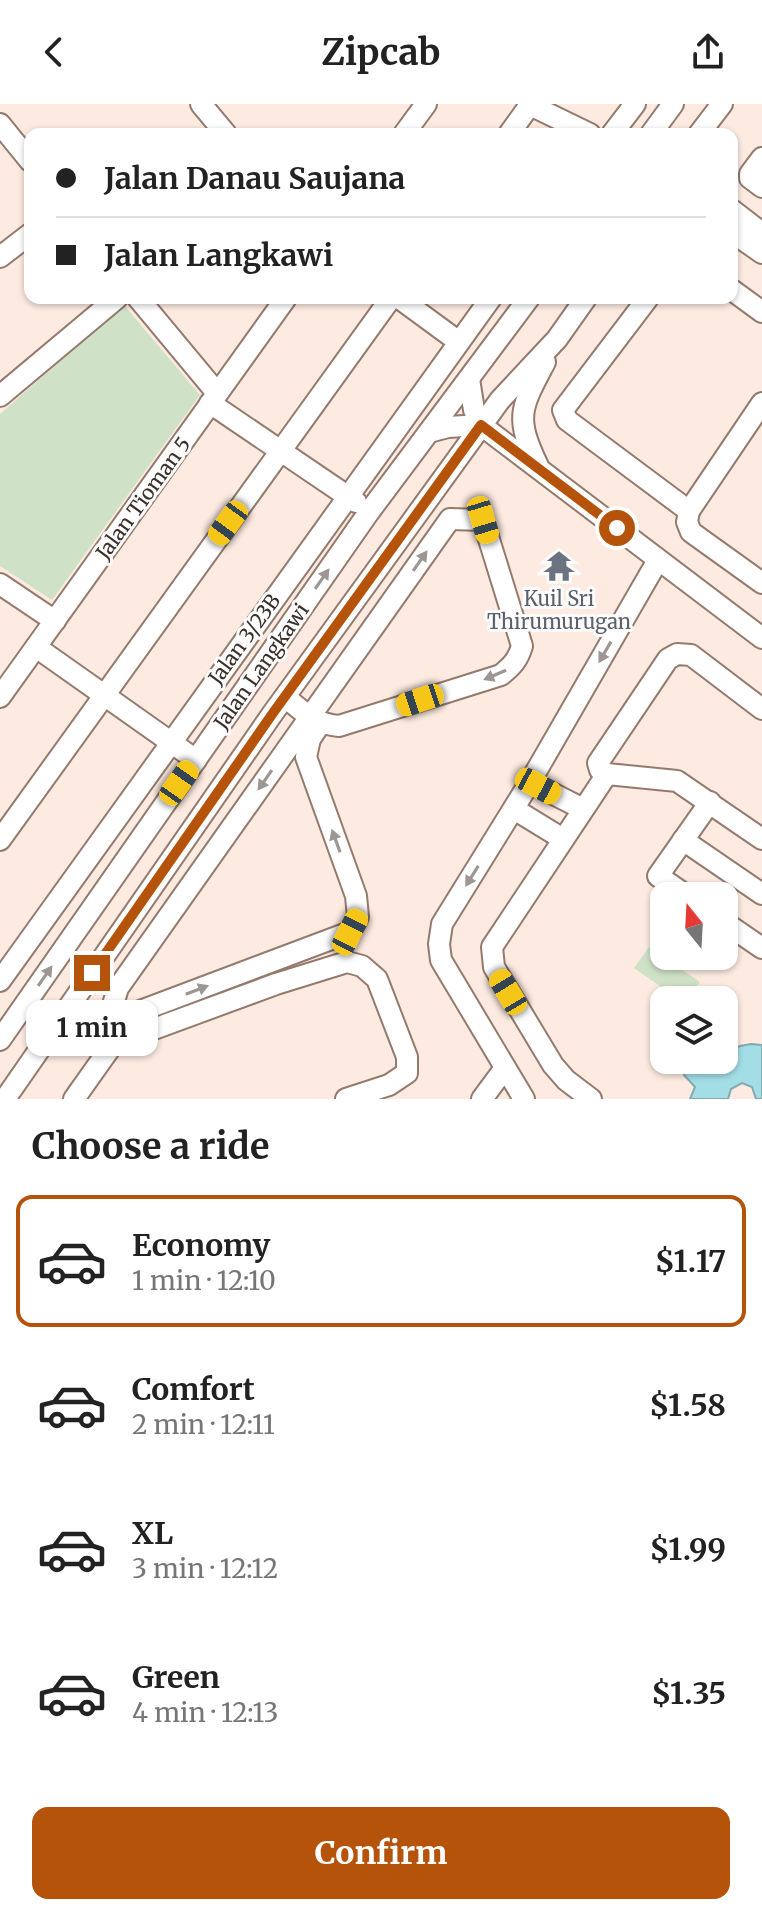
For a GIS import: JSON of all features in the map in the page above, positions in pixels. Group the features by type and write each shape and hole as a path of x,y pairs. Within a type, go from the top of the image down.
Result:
{"street":[{"path":"201,104 221,128"},
{"path":"513,128 529,104 578,128"},
{"path":"617,128 635,104"},
{"path":"655,128 673,104"},
{"path":"704,128 722,104"},
{"path":"408,128 420,107"},
{"path":"4,136 24,155"},
{"path":"762,158 750,178 762,187"},
{"path":"738,215 762,233"},
{"path":"738,236 762,253"},
{"path":"0,257 24,239"},
{"path":"738,294 762,312"},
{"path":"0,396 110,304"},
{"path":"143,304 214,398 369,512"},
{"name":"Jalan Tioman 5","path":"0,697 282,304"},
{"path":"0,840 387,304"},
{"path":"407,304 459,342"},
{"name":"Jalan 3/23B","path":"2,973 487,304"},
{"name":"Jalan Langkawi","path":"0,1040 369,512 525,304"},
{"name":"Jalan Langkawi","path":"5,1099 285,697 481,425 557,339 582,304"},
{"path":"643,304 570,399 563,410 564,416 689,511"},
{"path":"539,469 523,429 524,403 557,339"},
{"path":"469,379 474,410 481,425 762,638"},
{"path":"762,403 689,511 687,522 691,532 762,583"},
{"path":"429,432 448,427 481,425"},
{"path":"285,697 315,720 339,726 501,675 519,657 522,646 483,520 450,519 315,720 118,988 112,1008 119,1019 350,932 358,917 356,896 306,757 315,720"},
{"path":"524,1099 441,960 439,944 442,924 514,809 658,560"},
{"path":"0,584 55,621"},
{"path":"36,647 196,760"},
{"path":"762,709 691,655 677,654 668,659 598,763 600,770 607,774 677,781 762,839"},
{"path":"591,1099 566,1080 553,1065 494,967 492,947 607,774"},
{"path":"530,782 583,809"},
{"path":"667,882 658,876 710,802"},
{"path":"514,809 563,839"},
{"path":"683,840 762,894"},
{"path":"738,932 762,948"},
{"path":"74,1099 113,1044 276,984 347,962 362,966 377,979 407,1057 407,1073 389,1085 346,1099"},
{"path":"482,1099 505,1068"}],"green space":[{"path":"124,305 200,395 52,600 0,566 0,414"},
{"path":"649,947 650,970 683,970 700,982 697,986 660,986 634,968"}],"water":[{"path":"762,1045 762,1099 756,1099 752,1087 742,1083 731,1089 728,1099 690,1099 695,1087 684,1074 738,1074 740,1046"}],"place":[{"name":"Kuil Sri Thirumurugan","path":"559,566"}],"route":[{"path":"92,973 273,713 481,425 617,528"}]}
